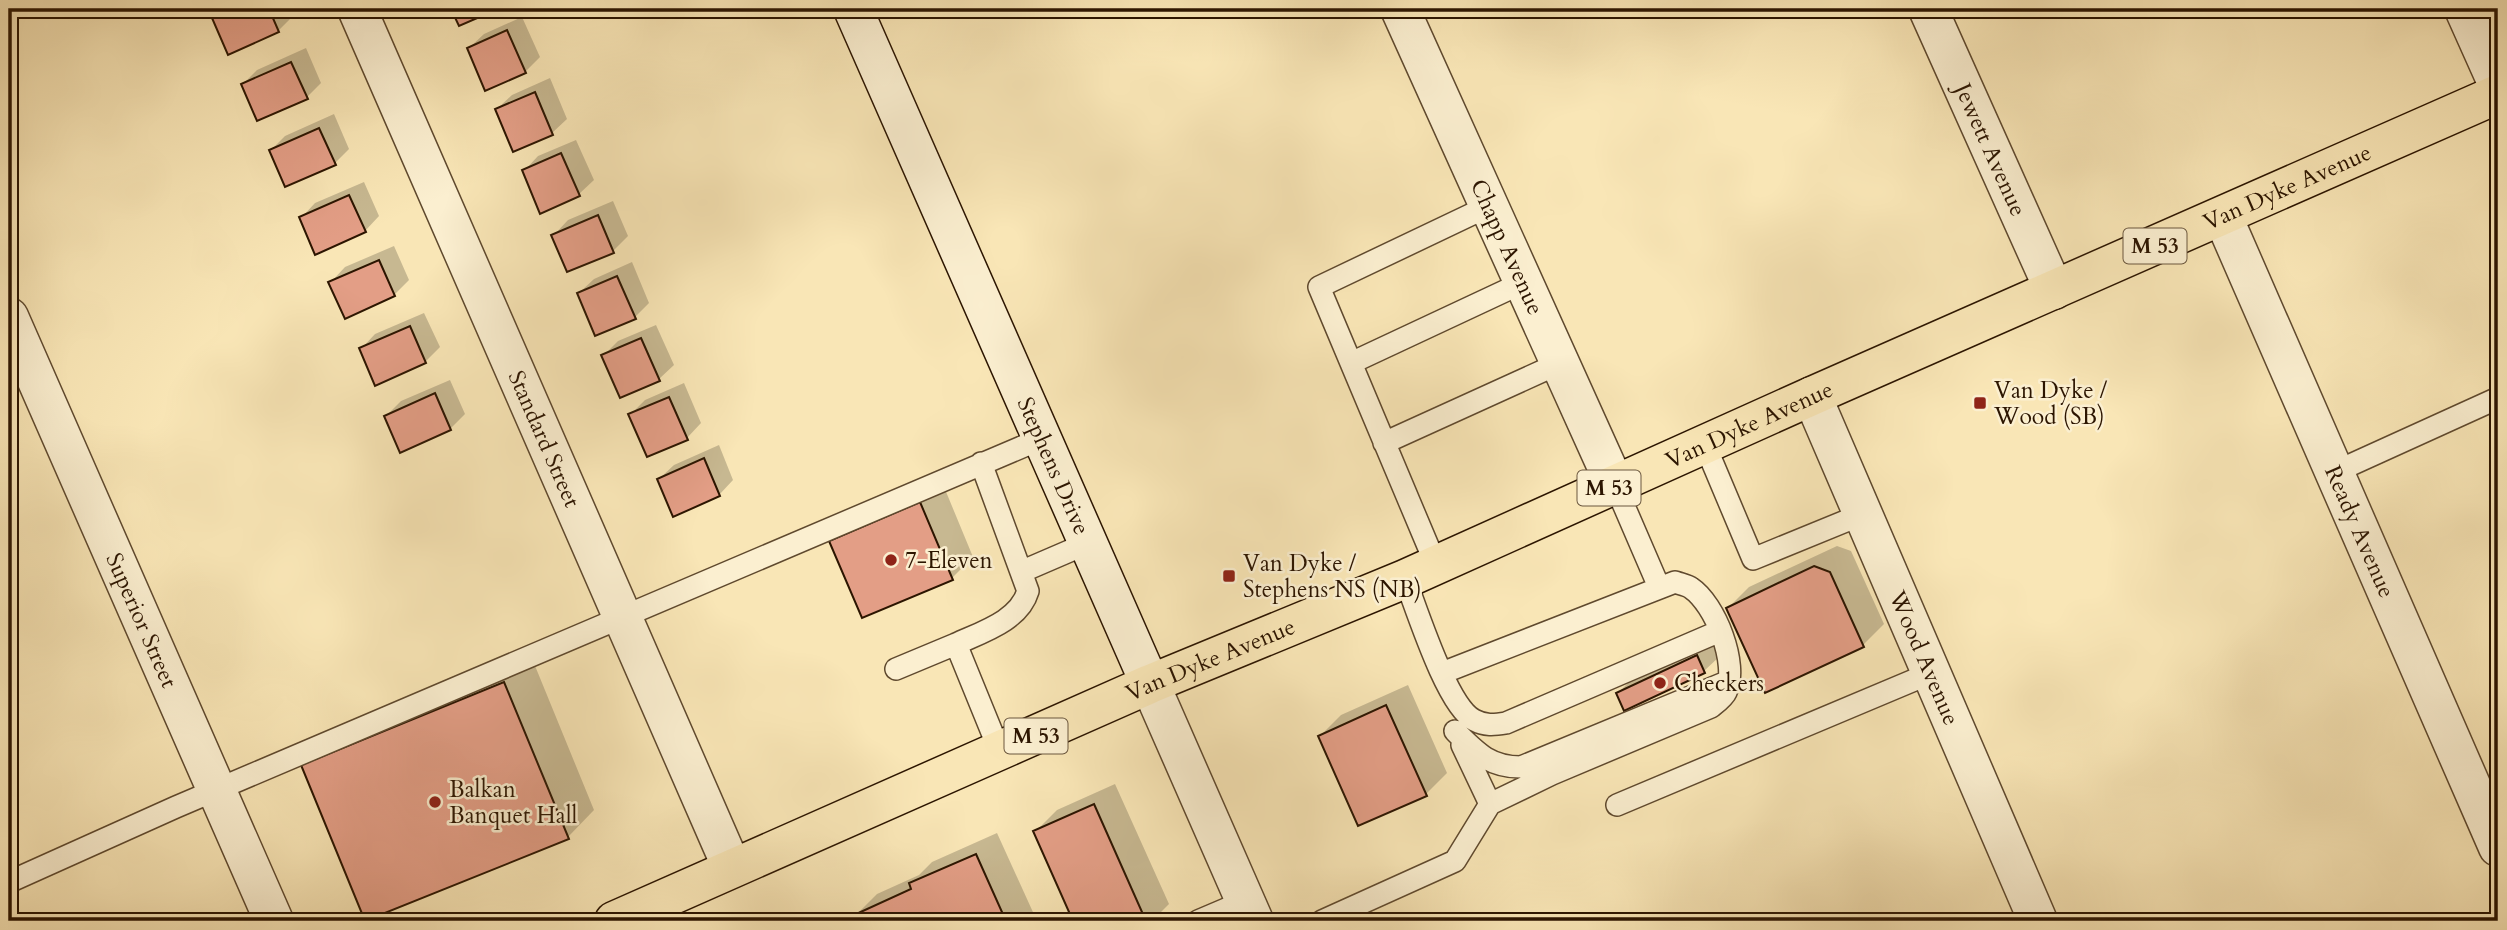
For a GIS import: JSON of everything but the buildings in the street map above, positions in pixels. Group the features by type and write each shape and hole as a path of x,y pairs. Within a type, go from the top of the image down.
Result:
{"main road":[{"name":"Van Dyke Avenue","path":"633,917 732,868 1150,684 1420,572 2498,94"}],"street":[{"name":"Standard Street","path":"357,9 732,868"},
{"name":"Stephens Drive","path":"853,9 1250,911"},
{"name":"Chapp Avenue","path":"1400,9 1615,485"},
{"name":"Jewett Avenue","path":"1928,9 2054,290"},
{"path":"2464,9 2498,85"},
{"name":"Ready Avenue","path":"2223,217 2498,847"},
{"name":"Superior Street","path":"9,317 274,921"},
{"name":"Wood Avenue","path":"1812,396 2038,921"}],"lane":[{"path":"1489,206 1319,287 1384,443 1420,572 1442,674 1446,710 1490,804"},
{"path":"1351,363 1524,282"},
{"path":"1384,443 1560,363"},
{"path":"2335,472 2498,398"},
{"path":"9,882 621,616 1043,438"},
{"path":"1705,445 1753,559 1863,514"},
{"path":"896,669 995,626 1018,610 1028,591 1023,571 981,463"},
{"path":"1615,485 1659,587"},
{"path":"1023,571 1088,543"},
{"path":"1322,921 1455,861 1490,804 1552,774 1712,707 1726,693 1729,681 1728,651 1709,607 1691,588 1675,582 1442,674"},
{"path":"1442,674 1459,706 1472,719 1487,726 1506,723 1720,631"},
{"path":"956,644 1000,752"},
{"path":"1617,805 1931,673"},
{"path":"1455,731 1485,761 1505,767 1521,767 1729,681"},
{"path":"1198,921 1250,911"}],"place":[{"name":"Van Dyke / Wood (SB)","path":"1980,403"},
{"name":"7-Eleven","path":"891,560"},
{"name":"Van Dyke / Stephens NS (NB)","path":"1229,576"},
{"name":"Checkers","path":"1660,683"},
{"name":"Balkan Banquet Hall","path":"435,802"}]}
